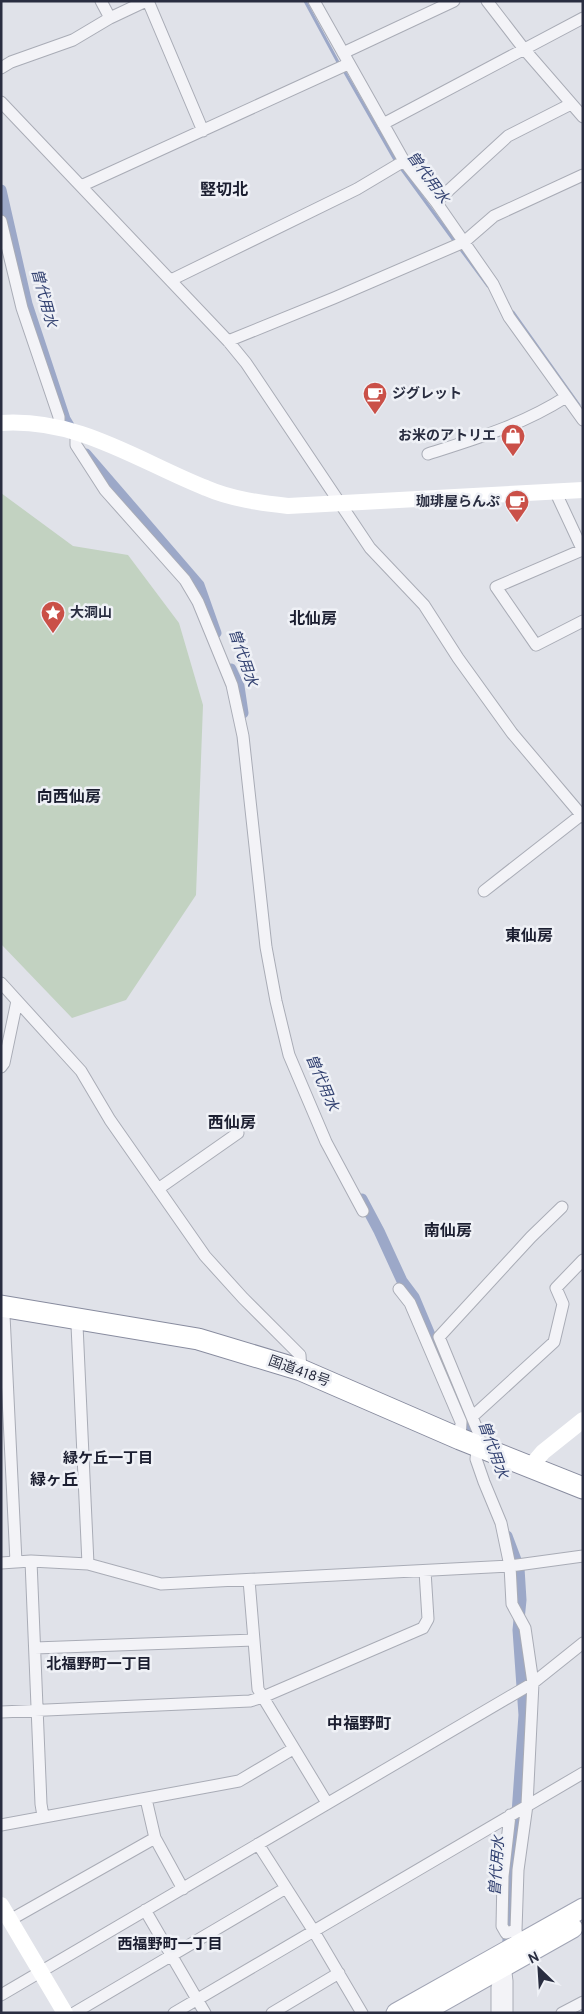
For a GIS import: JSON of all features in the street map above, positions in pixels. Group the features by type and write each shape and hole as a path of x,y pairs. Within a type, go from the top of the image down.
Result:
{"highway":[{"name":"国道418号","path":"4,1306 198,1339 301,1370 469,1442 583,1488"}],"main road":[{"path":"396,2013 517,1936 583,1908"},
{"path":"422,2013 506,1973 583,1922"}],"street":[{"path":"101,1 110,18"},
{"path":"1,68 10,62 73,40 110,18 147,1 203,131"},
{"path":"314,1 404,161 464,242 493,284 509,317 583,420"},
{"path":"343,53 454,1"},
{"path":"487,1 524,49 583,117"},
{"path":"383,124 583,18"},
{"path":"81,186 348,64"},
{"path":"1,102 171,280 246,363 370,548 424,605 458,658 512,734 582,816 484,891"},
{"path":"436,202 508,136 571,104"},
{"path":"171,280 357,189 404,161"},
{"path":"228,341 464,242 494,216 583,175"},
{"path":"1,221 4,246 58,418 59,427"},
{"path":"428,454 504,430 542,413 566,398"},
{"path":"1,423 17,422 59,427 105,441 215,491 256,502 288,506 583,490"},
{"path":"76,432 76,445 105,490 185,580 198,602 232,685 243,736 266,947 286,1046 300,1084 326,1142 363,1211"},
{"path":"555,492 582,551 496,587 536,645 583,621"},
{"path":"1,983 81,1071 110,1120 206,1256 243,1298 300,1355 301,1370"},
{"path":"1,1067 4,1063 6,1030 17,1001"},
{"path":"158,1189 238,1133"},
{"path":"469,1442 479,1434 439,1337 531,1237 562,1208"},
{"path":"472,1417 554,1342 563,1304 556,1288 583,1260"},
{"path":"400,1289 410,1303 476,1458 501,1523 510,1566 512,1604 525,1628 533,1682 527,1805 518,1870 517,1936 506,1933 502,1926 503,1876 510,1815"},
{"path":"4,1306 16,1562"},
{"path":"79,1319 77,1325 88,1564"},
{"path":"531,1466 542,1452 583,1420"},
{"path":"1,1563 31,1561 88,1564 161,1584 510,1566 583,1556"},
{"path":"31,1561 40,1804 43,1816"},
{"path":"1,1712 250,1701 263,1697 423,1628 428,1619 425,1571"},
{"path":"249,1580 258,1689 327,1803"},
{"path":"34,1648 254,1640"},
{"path":"1,1995 533,1682 583,1643"},
{"path":"1,1825 238,1782 293,1749"},
{"path":"174,2013 583,1773"},
{"path":"146,1799 155,1838 184,1889"},
{"path":"65,2013 5,1916 155,1838"},
{"path":"258,1844 313,1930 362,2013"},
{"path":"74,2013 286,1888"},
{"path":"145,1910 205,2013"},
{"path":"272,2013 338,1973"},
{"path":"497,2013 498,1987 506,1973"},
{"path":"506,1973 508,2013"},
{"path":"562,2013 583,2002"}],"green space":[{"path":"1,493 73,546 128,555 179,623 203,705 196,895 126,1000 72,1018 1,944"}],"waterway":[{"name":"曽代用水","path":"305,1 339,64"},
{"name":"曽代用水","path":"343,69 395,160 455,242"},
{"name":"曽代用水","path":"1,190 27,304 65,419 74,434"},
{"name":"曽代用水","path":"459,247 488,286"},
{"name":"曽代用水","path":"513,312 579,405"},
{"name":"曽代用水","path":"86,454 199,585 216,633"},
{"name":"曽代用水","path":"231,669 239,686 243,713"},
{"name":"曽代用水","path":"362,1199 402,1281 414,1297 475,1446"},
{"name":"曽代用水","path":"507,1536 519,1568 521,1600 518,1630 524,1715 507,1954"}],"place":[{"name":"ジグレット","path":"375,415"},
{"name":"お米のアトリエ","path":"513,457"},
{"name":"珈琲屋らんぷ","path":"517,523"},
{"name":"大洞山","path":"53,634"}],"district":[{"name":"竪切北","path":"224,191"},
{"name":"北仙房","path":"313,620"},
{"name":"向西仙房","path":"69,798"},
{"name":"東仙房","path":"529,937"},
{"name":"西仙房","path":"232,1124"},
{"name":"南仙房","path":"448,1232"},
{"name":"緑ケ丘一丁目","path":"108,1459"},
{"name":"緑ヶ丘","path":"54,1481"},
{"name":"北福野町一丁目","path":"99,1665"},
{"name":"中福野町","path":"359,1725"},
{"name":"西福野町一丁目","path":"170,1945"}]}
